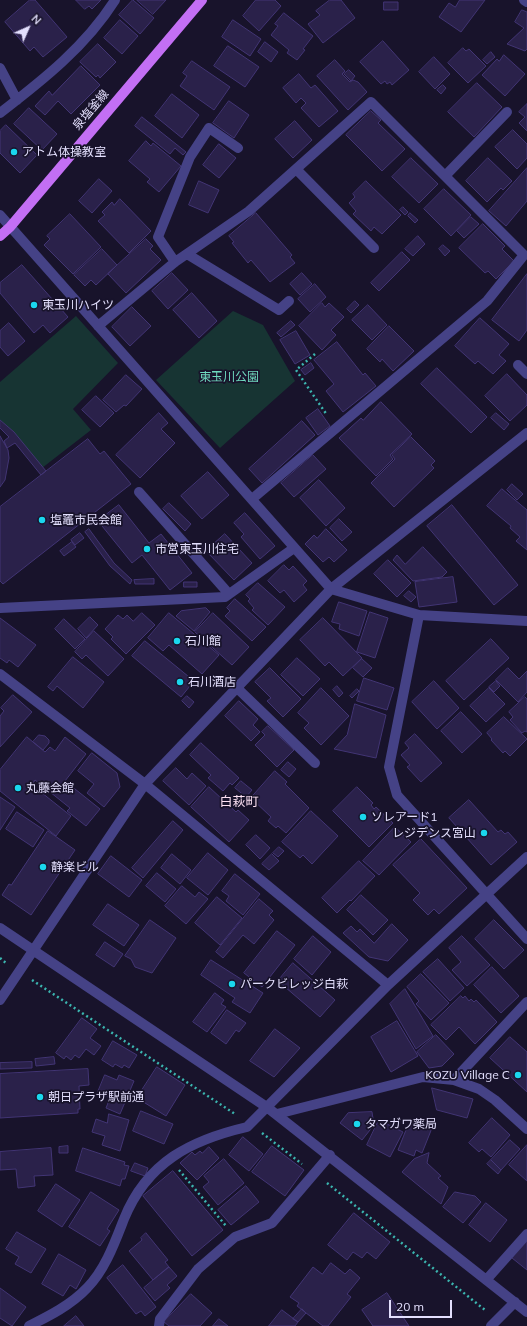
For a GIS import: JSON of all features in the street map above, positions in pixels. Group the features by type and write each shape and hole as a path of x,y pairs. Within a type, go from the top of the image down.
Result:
{"main road":[{"name":"泉塩釜線","path":"0,236 10,227 202,0"}],"street":[{"path":"0,113 51,73 81,44 115,0"},
{"path":"0,68 17,100"},
{"path":"98,326 175,262 249,211 371,102 445,176 526,253 487,302 252,499"},
{"path":"445,176 507,112"},
{"path":"175,262 158,237 190,157 209,128 238,148"},
{"path":"296,169 374,248"},
{"path":"0,215 331,589 419,615 527,621"},
{"path":"187,254 279,310 289,301"},
{"path":"518,365 527,374"},
{"path":"0,1000 145,784 331,589 527,434"},
{"path":"139,492 229,594"},
{"path":"0,608 224,597 294,548"},
{"path":"419,615 389,767 397,795 527,939"},
{"path":"0,674 145,784 388,985"},
{"path":"237,688 315,763"},
{"path":"29,1326 55,1314 88,1288 111,1253 134,1196 159,1168 183,1149 212,1136 247,1127 272,1111 388,985 527,857"},
{"path":"0,928 272,1111 330,1155 527,1312"},
{"path":"454,1080 527,1002"},
{"path":"272,1111 423,1076 454,1080 479,1089 495,1100 527,1129"},
{"path":"159,1326 160,1319 198,1269 235,1238 272,1224 330,1155"},
{"path":"487,1279 527,1234"},
{"path":"491,1326 515,1302"}],"path":[{"path":"315,354 296,370 336,428"},
{"path":"170,1159 235,1238"}],"green space":[{"name":"東玉川公園","path":"233,311 263,325 295,381 220,448 156,380"},
{"path":"76,316 118,363 73,409 91,430 42,468 0,420 0,382"}],"building":[{"path":"30,0 35,0 67,37 43,57 34,47 30,51 5,22"},
{"path":"76,0 101,0 92,9 89,6 85,9"},
{"path":"133,0 154,18 140,34 119,15"},
{"path":"137,0 166,0 153,14"},
{"path":"256,0 275,0 281,6 259,31 243,16"},
{"path":"330,0 341,0 355,18 323,43 308,24 320,15 316,11"},
{"path":"460,0 485,0 461,32 439,17 449,3 455,7"},
{"path":"384,2 398,2 398,10 384,10"},
{"path":"522,10 527,12 527,49 525,51 507,44 524,28 515,22"},
{"path":"284,13 313,36 297,60 287,53 289,50 271,35 278,26 275,24"},
{"path":"120,20 138,36 122,54 104,38"},
{"path":"233,20 261,39 250,56 222,37"},
{"path":"383,41 409,70 392,85 390,82 387,84 385,81 381,84 360,62"},
{"path":"265,42 278,52 271,62 258,52"},
{"path":"98,44 116,62 100,78 98,75 96,77 80,62"},
{"path":"228,46 259,67 245,87 214,66"},
{"path":"463,48 466,51 469,49 486,66 468,83 448,63"},
{"path":"491,52 495,57 487,64 483,60"},
{"path":"504,55 525,74 505,96 482,75 497,59 499,61"},
{"path":"434,57 450,74 435,89 419,72"},
{"path":"335,60 345,71 342,74 350,82 353,80 358,82 367,92 348,110 317,76"},
{"path":"192,61 230,87 214,110 180,86 187,76 183,73"},
{"path":"81,66 100,85 71,114 58,101 45,115 35,106 49,91 52,95"},
{"path":"349,70 355,76 351,81 344,74"},
{"path":"299,74 311,88 315,85 338,111 319,127 301,108 306,103 301,98 296,103 283,88"},
{"path":"477,83 502,107 474,137 448,112"},
{"path":"443,85 446,88 441,94 437,90"},
{"path":"172,94 199,115 182,138 155,116"},
{"path":"229,101 249,115 234,138 213,123"},
{"path":"527,104 527,131 519,123 525,117 519,112"},
{"path":"29,108 57,134 42,150 14,124"},
{"path":"371,111 381,120 378,123 405,149 382,171 346,135"},
{"path":"142,117 186,152 183,155 175,148 170,154 135,126"},
{"path":"295,121 312,140 293,158 275,139"},
{"path":"6,125 37,155 20,173 0,153 0,131"},
{"path":"513,130 527,144 527,158 517,169 495,147"},
{"path":"146,141 151,146 153,143 181,166 159,192 147,182 150,179 129,161"},
{"path":"219,144 236,158 219,178 203,165"},
{"path":"411,158 438,184 419,203 392,177"},
{"path":"488,158 512,181 503,190 501,188 487,202 466,181"},
{"path":"527,168 527,201 506,226 489,211"},
{"path":"99,179 112,191 92,213 79,201"},
{"path":"199,181 219,190 208,213 189,205"},
{"path":"366,181 401,215 382,234 374,227 371,231 353,214 356,211 349,203 355,197 353,194"},
{"path":"444,189 471,215 451,236 424,209"},
{"path":"120,199 151,231 129,253 98,221 105,215 102,212 112,202 114,205"},
{"path":"403,207 408,212 405,215 400,210"},
{"path":"256,213 292,255 290,257 295,263 270,282 251,260 248,263 232,243 234,242 229,236"},
{"path":"410,213 418,220 415,223 408,216"},
{"path":"70,214 101,247 73,274 44,245 50,239 47,236"},
{"path":"471,217 479,224 464,238 457,231"},
{"path":"483,224 505,246 502,249 514,261 496,279 488,271 485,273 459,248"},
{"path":"418,236 425,244 413,256 405,249"},
{"path":"146,239 153,246 150,249 161,260 126,293 108,274"},
{"path":"443,245 450,251 445,256 439,249"},
{"path":"102,249 117,265 96,285 91,280 85,286 74,275"},
{"path":"402,252 410,260 379,291 371,283"},
{"name":"東玉川ハイツ","path":"22,265 68,317 50,333 43,325 34,333 0,293 0,283"},
{"path":"172,273 188,290 168,309 152,291"},
{"path":"302,273 312,284 300,295 290,284"},
{"path":"527,274 527,330 519,341 492,320"},
{"path":"315,284 326,297 310,312 298,299"},
{"path":"192,293 217,321 199,338 173,310"},
{"path":"355,301 359,305 351,313 347,309"},
{"path":"322,303 325,307 329,303 344,317 331,330 336,335 322,350 299,326"},
{"path":"368,305 387,325 372,340 352,320"},
{"path":"132,307 151,326 130,346 112,327"},
{"path":"480,318 509,344 499,355 506,361 493,374 478,361 475,364 455,346"},
{"path":"291,321 295,325 281,337 277,333"},
{"path":"9,323 25,341 8,356 0,347 0,331"},
{"path":"389,326 414,351 393,371 382,359 380,362 367,349"},
{"path":"296,331 310,355 295,364 280,340"},
{"path":"337,342 363,375 365,373 376,386 343,412 326,391 334,384 314,360"},
{"path":"311,363 314,368 305,375 301,370"},
{"path":"437,368 487,417 471,433 421,384"},
{"path":"507,374 527,395 527,405 510,421 485,396"},
{"path":"126,375 142,389 126,406 124,405 116,412 103,400"},
{"path":"96,396 114,413 100,427 82,410"},
{"path":"381,402 412,434 390,455 393,459 376,476 339,438 361,418 363,420"},
{"path":"318,409 330,426 318,435 306,418"},
{"path":"159,413 168,423 161,429 175,443 140,478 116,455"},
{"path":"496,413 509,424 504,430 491,418"},
{"path":"0,420 14,432 46,471 41,475 15,443 7,448 4,441 9,437 0,428"},
{"path":"302,421 315,435 262,483 249,469"},
{"path":"0,436 8,450 9,458 5,480 0,487"},
{"path":"411,437 435,461 431,465 434,468 394,507 371,483 395,459 392,455"},
{"name":"塩竈市民会館","path":"88,439 100,454 104,451 131,484 3,584 0,581 0,507"},
{"path":"313,455 326,469 294,497 281,483"},
{"path":"208,472 229,495 202,519 181,496"},
{"path":"319,480 345,508 326,526 300,498"},
{"path":"512,484 523,494 517,500 507,490"},
{"path":"502,489 527,510 527,550 516,541 520,537 510,528 511,526 487,506"},
{"path":"169,503 191,524 185,531 163,509"},
{"name":"市営東玉川住宅","path":"119,505 149,543 161,534 192,573 170,590 142,555 132,563 98,521"},
{"path":"452,505 518,585 494,605 427,526"},
{"path":"245,513 275,546 260,559 241,537 244,534 234,523"},
{"path":"339,519 352,532 342,541 330,528"},
{"path":"89,529 114,563 132,580 130,584 110,566 85,532"},
{"path":"326,529 347,550 334,562 329,557 323,562 305,544 314,535 317,538"},
{"path":"80,533 84,538 75,545 71,540"},
{"path":"225,534 252,563 234,580 206,551"},
{"path":"72,542 76,547 64,556 60,551"},
{"path":"202,543 206,547 201,551 198,547"},
{"path":"423,547 447,572 442,577 413,581 393,560 397,555 405,564"},
{"path":"388,560 411,583 397,597 374,574"},
{"path":"284,565 289,570 293,566 307,581 303,585 307,590 294,602 284,590 280,593 268,581"},
{"path":"453,577 457,602 419,607 415,582"},
{"path":"154,579 154,584 135,584 134,580"},
{"path":"184,582 197,582 197,587 184,587"},
{"path":"258,583 285,607 268,625 252,610 254,608 248,601 250,599 246,595"},
{"path":"409,591 416,597 411,602 404,596"},
{"path":"235,599 266,627 252,641 225,616 230,611 227,608"},
{"path":"339,602 367,611 359,636 339,629 340,624 332,622"},
{"path":"206,608 210,612 194,631 176,616 181,611"},
{"path":"370,612 388,618 375,658 357,652"},
{"path":"142,613 155,625 126,654 111,639 113,637 105,629 118,615 123,619 127,615 133,621"},
{"name":"石川館","path":"169,613 219,655 202,674 169,645 163,651 148,638"},
{"path":"213,613 249,647 232,665 195,632"},
{"path":"90,617 98,625 86,638 78,629"},
{"path":"0,618 36,645 18,667 9,660 7,663 0,658"},
{"path":"323,618 362,658 343,676 329,662 325,666 300,640"},
{"path":"64,619 85,639 75,649 55,629"},
{"path":"94,631 124,659 108,676 86,655 82,659 75,652"},
{"path":"491,639 509,658 464,700 446,681"},
{"path":"145,641 194,681 181,697 132,656"},
{"path":"73,657 104,682 83,708 57,686 53,691 48,687"},
{"path":"297,658 320,679 303,696 281,675"},
{"path":"362,659 372,668 363,677 353,668"},
{"path":"270,668 301,699 283,717 267,701 271,698 255,682"},
{"path":"508,668 519,679 527,671 527,692 518,702 496,680"},
{"path":"364,678 394,688 387,710 357,701"},
{"path":"434,681 459,708 437,729 412,702"},
{"path":"496,681 500,686 494,692 489,687"},
{"path":"337,686 343,693 339,697 333,690"},
{"path":"321,688 349,716 321,745 304,728 309,723 298,713"},
{"path":"489,688 505,704 486,722 470,706"},
{"path":"357,689 359,691 352,698 350,696"},
{"path":"13,695 32,712 0,747 0,716 4,711 1,708"},
{"path":"187,696 194,702 189,708 182,701"},
{"path":"525,697 527,699 527,732 525,731 522,733 510,720 513,717 509,712"},
{"path":"239,701 258,719 253,725 260,732 251,741 225,716"},
{"path":"355,704 386,715 376,758 334,749 347,735"},
{"path":"461,712 482,734 462,753 441,731"},
{"path":"504,717 527,739 510,756 505,751 503,753 491,740 492,739 487,733"},
{"path":"268,726 294,750 277,767 255,745 265,735 262,732"},
{"path":"415,734 442,763 421,782 407,767 410,765 401,755 409,748 405,743"},
{"path":"39,735 45,736 49,740 49,743 43,750 33,742"},
{"name":"丸藤会館","path":"27,737 45,752 50,747 55,751 65,737 86,754 65,781 100,809 86,826 67,811 70,808 35,780 32,785 71,816 56,836 0,791 0,770"},
{"path":"201,743 239,778 232,785 230,783 223,791 208,778 211,775 190,755"},
{"path":"92,753 117,773 120,787 104,807 87,793 94,784 78,771"},
{"path":"288,762 296,769 289,777 281,770"},
{"path":"176,768 187,779 192,773 206,786 189,805 163,781"},
{"path":"275,771 287,782 285,784 309,808 286,833 278,826 276,828 268,821 271,817 251,798"},
{"path":"241,781 252,790 246,797 235,788"},
{"path":"209,787 236,812 238,810 249,820 229,842 191,807"},
{"name":"ソレアード1","path":"357,787 373,803 371,805 374,809 376,807 393,823 369,847 333,811"},
{"path":"0,797 15,807 0,830"},
{"name":"レジデンス宮山","path":"469,800 498,832 501,830 505,834 508,832 517,842 491,865 449,818"},
{"path":"311,811 338,836 312,864 303,855 300,858 282,842"},
{"path":"17,812 44,830 33,847 6,829"},
{"path":"173,821 183,830 143,878 132,868"},
{"path":"395,827 411,842 379,875 363,861"},
{"name":"静楽ビル","path":"48,831 75,850 31,915 2,895 9,884 11,885"},
{"path":"256,835 270,848 260,859 246,845"},
{"path":"421,839 467,888 439,914 434,909 428,915 413,900 420,893 393,865"},
{"path":"279,847 284,851 278,857 273,853"},
{"path":"208,853 228,870 208,895 187,878"},
{"path":"172,854 191,870 180,884 161,868"},
{"path":"272,854 279,861 269,870 262,864"},
{"path":"111,856 142,880 129,897 98,874"},
{"path":"359,861 375,876 337,913 322,898"},
{"path":"157,873 176,889 165,902 146,886"},
{"path":"235,874 260,894 243,915 226,901 229,896 222,891"},
{"path":"182,886 195,897 199,892 208,899 186,924 165,906"},
{"path":"361,895 388,920 373,935 347,910"},
{"path":"217,897 242,918 220,945 195,923"},
{"path":"259,899 273,911 269,915 274,920 254,944 243,935 223,958 216,952"},
{"path":"108,904 139,925 124,946 93,925"},
{"path":"150,920 176,938 152,973 135,967 131,959 125,956"},
{"path":"494,920 524,950 504,969 475,939"},
{"path":"392,924 408,940 388,961 369,957 343,933 351,926 357,932 360,929 374,943"},
{"path":"277,931 295,945 262,987 244,973"},
{"path":"313,936 331,952 312,975 294,959"},
{"path":"462,936 490,965 467,986 452,970 461,962 449,948"},
{"path":"105,942 123,954 114,967 96,955"},
{"path":"438,959 464,988 450,1001 423,972"},
{"name":"パークビレッジ白萩","path":"211,960 263,993 250,1013 232,1002 235,998 201,975"},
{"path":"293,963 335,1000 320,1017 278,981"},
{"path":"492,967 519,996 501,1013 474,985"},
{"path":"421,974 449,1003 431,1020 416,1004 419,1001 407,987"},
{"path":"405,989 433,1036 416,1049 390,1004"},
{"path":"215,993 224,1000 221,1004 226,1007 207,1032 193,1022"},
{"path":"461,996 463,998 465,996 469,1001 471,999 474,1002 476,1000 497,1022 475,1044 459,1027 446,1040 431,1025"},
{"path":"227,1010 246,1023 239,1032 236,1030 226,1044 211,1033"},
{"path":"82,1018 97,1029 90,1038 101,1046 94,1055 86,1049 79,1058 75,1055 71,1060 66,1056 64,1059 56,1053"},
{"path":"397,1021 418,1056 391,1072 371,1037"},
{"path":"275,1029 300,1048 274,1077 250,1061"},
{"path":"436,1035 454,1054 442,1066 429,1068 417,1052"},
{"name":"KOZU Village C","path":"510,1037 527,1052 527,1092 490,1058"},
{"path":"113,1041 137,1055 129,1068 124,1065 122,1068 115,1064 113,1067 102,1060"},
{"path":"54,1057 55,1064 36,1066 35,1059"},
{"path":"32,1062 32,1068 0,1069 0,1063"},
{"path":"157,1067 185,1085 166,1116 137,1098"},
{"name":"朝日プラザ駅前通","path":"88,1069 89,1085 79,1086 80,1109 78,1109 78,1113 0,1118 0,1074"},
{"path":"105,1075 117,1080 119,1075 134,1081 120,1114 106,1108 110,1098 98,1092"},
{"path":"432,1088 473,1099 467,1118 437,1110"},
{"path":"141,1111 173,1124 164,1144 133,1131"},
{"path":"372,1112 374,1125 362,1140 340,1123 348,1113"},
{"path":"109,1114 129,1120 120,1151 102,1145 105,1136 92,1132 96,1119 107,1123"},
{"path":"492,1118 510,1135 491,1157 482,1149 479,1152 469,1143"},
{"path":"379,1120 403,1132 390,1157 367,1145"},
{"path":"417,1122 432,1128 422,1153 416,1150 414,1156 398,1150 408,1125 415,1127"},
{"path":"243,1137 263,1154 249,1171 229,1155"},
{"path":"510,1140 520,1149 501,1170 491,1160"},
{"path":"527,1145 527,1181 509,1165"},
{"path":"68,1146 68,1153 59,1153 59,1147"},
{"path":"272,1146 304,1170 285,1196 252,1172"},
{"path":"209,1147 219,1158 197,1180 180,1163 192,1152 195,1155 200,1151 202,1153"},
{"path":"51,1148 53,1175 34,1176 35,1186 18,1188 16,1169 0,1170 0,1152"},
{"path":"83,1148 125,1162 124,1165 129,1166 125,1179 122,1179 120,1186 76,1171"},
{"path":"429,1153 427,1163 441,1176 438,1178 448,1187 441,1204 402,1172 414,1159"},
{"path":"224,1159 244,1183 218,1205 203,1187 209,1182 204,1176"},
{"path":"491,1160 501,1170 498,1174 487,1164"},
{"path":"135,1163 148,1168 145,1176 131,1171"},
{"path":"173,1171 223,1230 192,1256 143,1196"},
{"path":"56,1184 80,1200 62,1227 38,1211"},
{"path":"246,1186 259,1202 231,1225 218,1210"},
{"path":"91,1192 119,1210 107,1229 110,1231 100,1246 69,1227"},
{"path":"455,1192 475,1196 481,1202 463,1223 443,1207"},
{"path":"486,1203 507,1220 490,1242 469,1225"},
{"path":"354,1213 390,1242 376,1259 367,1252 362,1258 353,1252 347,1260 328,1245"},
{"path":"17,1232 46,1249 31,1273 15,1264 19,1257 6,1249"},
{"path":"146,1233 168,1260 165,1262 169,1267 153,1280 129,1251 142,1240 141,1238"},
{"path":"527,1240 527,1270 512,1258"},
{"path":"59,1254 86,1270 76,1289 70,1285 63,1296 42,1284"},
{"path":"331,1263 345,1274 350,1269 360,1278 347,1294 351,1297 328,1326 323,1326 297,1306 299,1303 290,1297 313,1267 322,1274"},
{"path":"123,1265 156,1307 145,1316 141,1311 136,1314 107,1278"},
{"path":"169,1267 177,1276 167,1285 170,1288 155,1301 144,1288"},
{"path":"0,1288 26,1307 12,1326 0,1318"},
{"path":"387,1293 409,1326 373,1326 362,1310"},
{"path":"191,1294 212,1313 200,1326 169,1326 164,1322"},
{"path":"302,1309 306,1313 298,1322 293,1319"},
{"path":"282,1310 298,1322 295,1326 269,1326"},
{"path":"76,1316 84,1326 64,1326"},
{"path":"219,1319 228,1326 213,1326"}],"place":[{"name":"アトム体操教室","path":"14,152"},
{"name":"東玉川ハイツ","path":"34,305"},
{"name":"塩竈市民会館","path":"42,520"},
{"name":"市営東玉川住宅","path":"147,549"},
{"name":"石川館","path":"177,641"},
{"name":"石川酒店","path":"180,682"},
{"name":"丸藤会館","path":"18,788"},
{"name":"ソレアード1","path":"363,817"},
{"name":"レジデンス宮山","path":"484,833"},
{"name":"静楽ビル","path":"43,867"},
{"name":"パークビレッジ白萩","path":"232,984"},
{"name":"KOZU Village C","path":"518,1075"},
{"name":"朝日プラザ駅前通","path":"40,1097"},
{"name":"タマガワ薬局","path":"357,1124"}],"district":[{"name":"白萩町","path":"239,802"}]}
